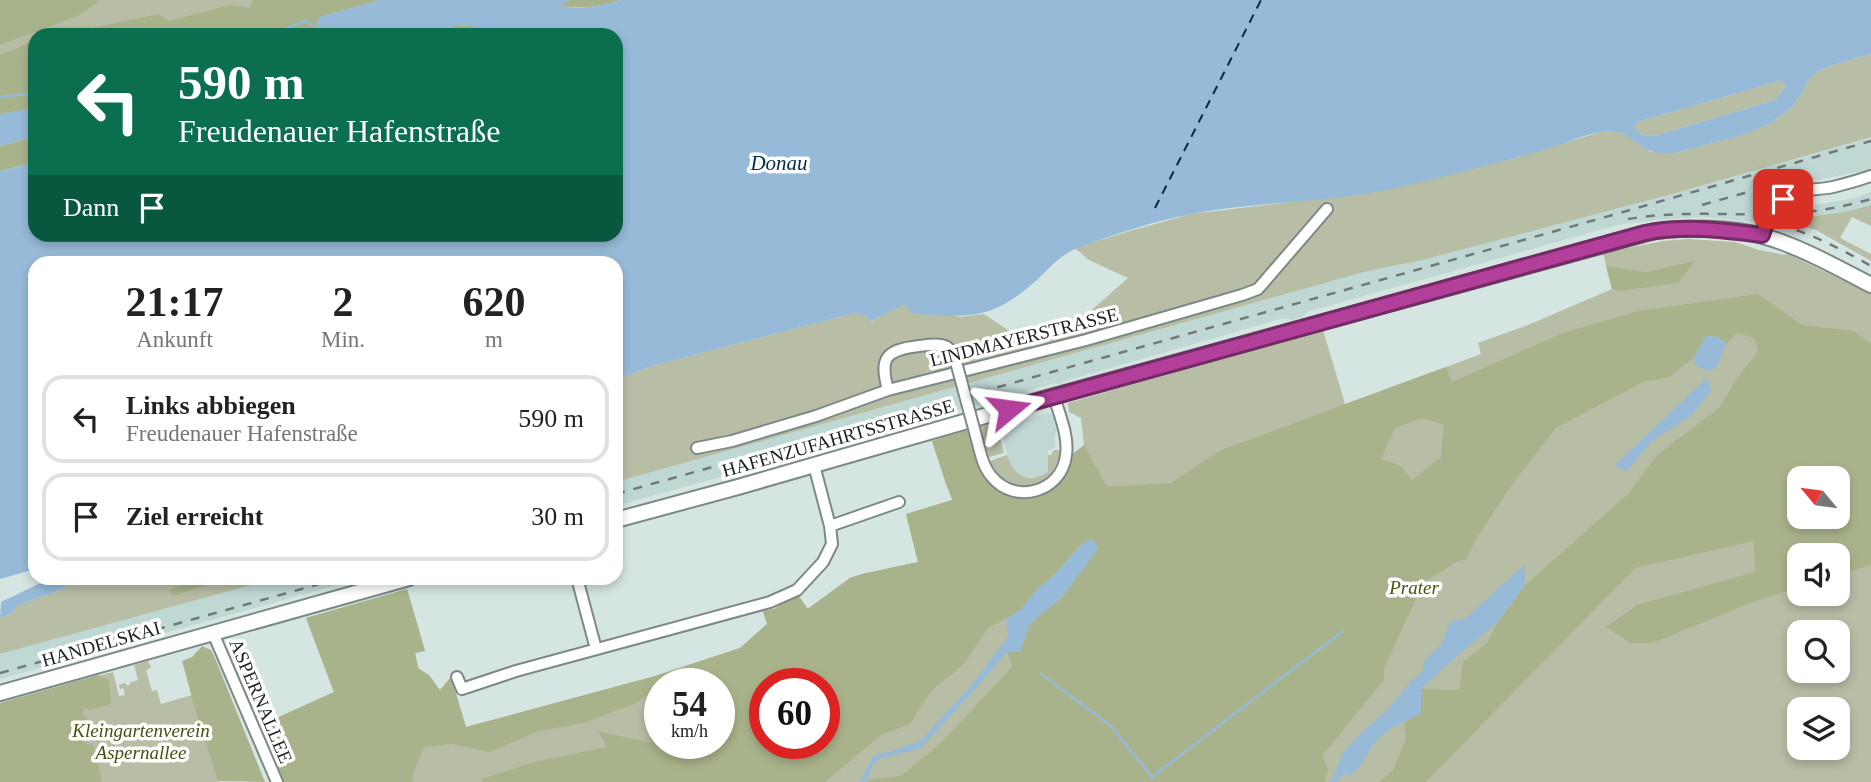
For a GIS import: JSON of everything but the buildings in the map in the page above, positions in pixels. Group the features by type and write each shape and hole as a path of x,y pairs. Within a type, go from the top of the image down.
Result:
{"main road":[{"name":"HAFENZUFAHRTSSTRASSE","path":"623,518 1655,231 1694,228 1762,235 1819,258 1871,285"},
{"path":"213,633 385,585"},
{"name":"HANDELSKAI","path":"0,693 213,633"}],"street":[{"path":"1762,235 1769,214 1783,199 1796,193 1831,188 1871,176"},
{"name":"LINDMAYERSTRASSE","path":"697,448 732,441 816,416 888,390 1086,340 1258,289 1327,209"},
{"path":"888,390 883,373 891,352 900,348 934,344 950,349 987,471 1001,485 1026,493 1051,484 1065,464 1065,438 1054,396"},
{"path":"457,677 462,689 770,602 797,590 823,562 832,544 814,465"},
{"path":"830,526 899,502"},
{"path":"579,585 596,649"},
{"name":"ASPERNALLEE","path":"213,633 277,782"}],"shaded area":[{"path":"1871,137 1871,169 1779,190 1767,201 1753,222 1703,217 1618,225 1307,312 1292,320 1284,318 1061,384 1055,383 623,504 623,480 1364,272 1415,262 1676,193"},
{"path":"1871,192 1871,205 1800,218 1799,208 1854,198"},
{"path":"1048,413 1052,415 1057,431 1055,448 1048,451 1048,472 1041,477 1025,478 1014,471 1008,459 1001,427"},
{"path":"251,585 337,585 0,679 0,654"}],"green space":[{"path":"0,0 380,0 320,17 309,28 28,28 28,109 0,114"},
{"path":"0,0 100,0 80,15 45,28 28,28 28,34 0,45"},
{"path":"253,0 380,0 320,17 317,28 93,28 158,14 169,21 229,5 250,8"},
{"path":"569,0 621,0 591,7 560,6"},
{"path":"458,25 481,28 447,28"},
{"path":"28,43 28,109 0,114 0,55"},
{"path":"1871,54 1871,137 1676,193 1415,262 1364,272 623,480 623,377 652,366 855,313 867,316 870,322 905,303 960,317 984,314 1035,348 1067,332 1128,278 1089,260 1075,248 1191,214 1375,192 1512,159 1600,132 1622,133 1651,152 1675,153 1740,136 1770,124 1793,106 1811,77 1827,67"},
{"path":"1779,81 1784,83 1785,87 1775,100 1654,136 1643,135 1634,128 1638,122"},
{"path":"28,138 28,164 0,171 0,146"},
{"path":"1871,205 1871,226 1852,217 1840,238 1871,254 1871,261 1816,230 1798,225 1800,218"},
{"name":"Prater","path":"1688,239 1735,242 1759,250 1786,253 1871,294 1871,782 283,782 255,716 259,704 270,721 334,692 306,618 407,589 425,651 415,653 425,694 440,690 451,677 466,727 644,679 644,759 735,759 735,668 679,668 740,648 767,624 763,611 774,609 798,595 809,608 850,578 918,562 906,514 953,500 932,441 968,431 989,481 1004,493 1022,498 1032,497 1050,490 1061,480 1073,455 1084,445 1081,418 1069,412 1068,403 1323,330 1345,404 1481,354 1478,343 1612,289 1603,253 1663,241"},
{"path":"1695,261 1678,283 1618,291 1612,289 1606,266 1646,272"},
{"name":"Prater","path":"1758,294 1802,325 1854,331 1871,344 1871,565 1850,571 1850,543 1787,543 1787,591 1750,603 1653,643 1630,643 1606,627 1637,605 1755,572 1754,541 1635,568 1426,782 1379,782 1393,770 1406,738 1404,722 1421,713 1421,689 1459,690 1463,662 1487,643 1498,622 1525,585 1628,494 1657,455 1719,408 1740,374 1758,352 1754,338 1737,333 1726,344 1719,337 1706,336 1694,357 1670,377 1643,382 1556,428 1513,483 1466,559 1456,562 1423,583 1384,669 1384,680 1322,756 1328,769 1325,782 866,782 901,776 941,743 1012,667 1007,652 1020,651 1030,624 1063,596 1083,542 1052,577 1039,587 1020,611 988,628 964,664 931,691 910,724 881,735 825,782 482,782 482,779 534,762 607,747 598,731 644,741 644,759 735,759 735,668 679,668 740,648 767,624 763,611 774,609 798,595 809,608 850,578 918,562 906,514 952,500 932,441 968,431 989,481 1004,493 1022,498 1050,490 1064,477 1072,456 1084,445 1107,487 1171,483 1221,450 1446,367 1452,382 1563,333 1638,311","holes":["1422,418 1444,425 1441,457 1412,480 1401,466 1381,459 1395,428"]},
{"path":"980,426 997,427 1004,453 989,457"},
{"path":"1054,450 1060,452 1056,465 1039,482 1029,485 1007,481 990,461 1007,455 1018,473 1034,478 1048,472 1048,455"},
{"path":"69,585 251,585 0,654 0,618 11,614 18,605"},
{"path":"182,585 206,585 174,596 169,590"},
{"name":"Prater","path":"407,589 425,651 415,653 418,668 429,675 440,690 451,677 466,727 644,679 644,697 584,723 539,731 490,752 453,744 424,747 412,777 414,782 283,782 255,716 259,704 270,721 334,692 306,618"},
{"path":"202,646 211,650 215,658 265,782 218,781 182,661 192,657"},
{"name":"Kleingartenverein Aspernallee","path":"148,661 151,668 146,670 152,691 157,690 161,704 192,695 219,782 0,782 0,703 113,672 119,696 125,695 119,685 125,683 128,686 138,680 134,665"},
{"path":"98,675 109,680 111,704 91,710 84,708 82,714 87,719 88,728 81,737 85,743 93,745 102,780 0,782 0,703"}],"water":[{"name":"Donau","path":"380,0 569,0 561,6 576,8 621,0 1871,0 1871,54 1817,72 1793,106 1770,124 1740,136 1667,154 1653,152 1622,133 1604,132 1505,161 1390,189 1353,196 1237,207 1178,217 1135,228 1068,252 1022,293 993,310 950,316 911,313 905,304 869,322 867,316 855,313 652,366 623,377 623,256 28,256 28,571 0,579 0,171 28,164 28,242 623,242 623,28 481,28 458,25 447,28 316,28 319,17","holes":["1779,81 1784,83 1785,87 1775,100 1654,136 1643,135 1634,128 1638,122"]},
{"path":"28,109 28,138 0,146 0,114"},
{"path":"1706,336 1719,337 1726,344 1716,368 1708,371 1696,366 1694,357"},
{"path":"1707,378 1711,391 1691,416 1653,440 1626,472 1615,465"},
{"path":"1093,539 1098,549 1063,596 1030,624 1020,652 1007,652 921,748 879,759 872,767 866,782 860,782 873,756 920,741 971,686 1008,637 1006,619 1020,610 1084,542"},
{"path":"1524,565 1525,585 1498,622 1421,689 1421,713 1384,734 1350,776 1346,773 1338,782 1327,782 1332,780 1342,755 1355,739 1390,707 1409,683 1423,671 1423,663 1442,643 1450,622 1466,618"},
{"path":"36,585 69,585 18,605 11,614 0,618 1,602"}],"waterway":[{"path":"287,28 306,21 316,28"},
{"path":"0,97 28,94"},
{"path":"1041,674 1111,726 1152,777 1343,631"}],"ferry route":[{"path":"1155,208 1261,0"}],"railway":[{"path":"623,492 1871,141"},
{"path":"1702,205 1794,179"},
{"path":"1628,219 1687,214 1797,213 1871,199"},
{"path":"1762,220 1818,239 1871,266"},
{"path":"0,673 316,585"}],"route":[{"path":"1009,409 1645,233 1694,228 1762,235 1769,214 1783,199"}]}
